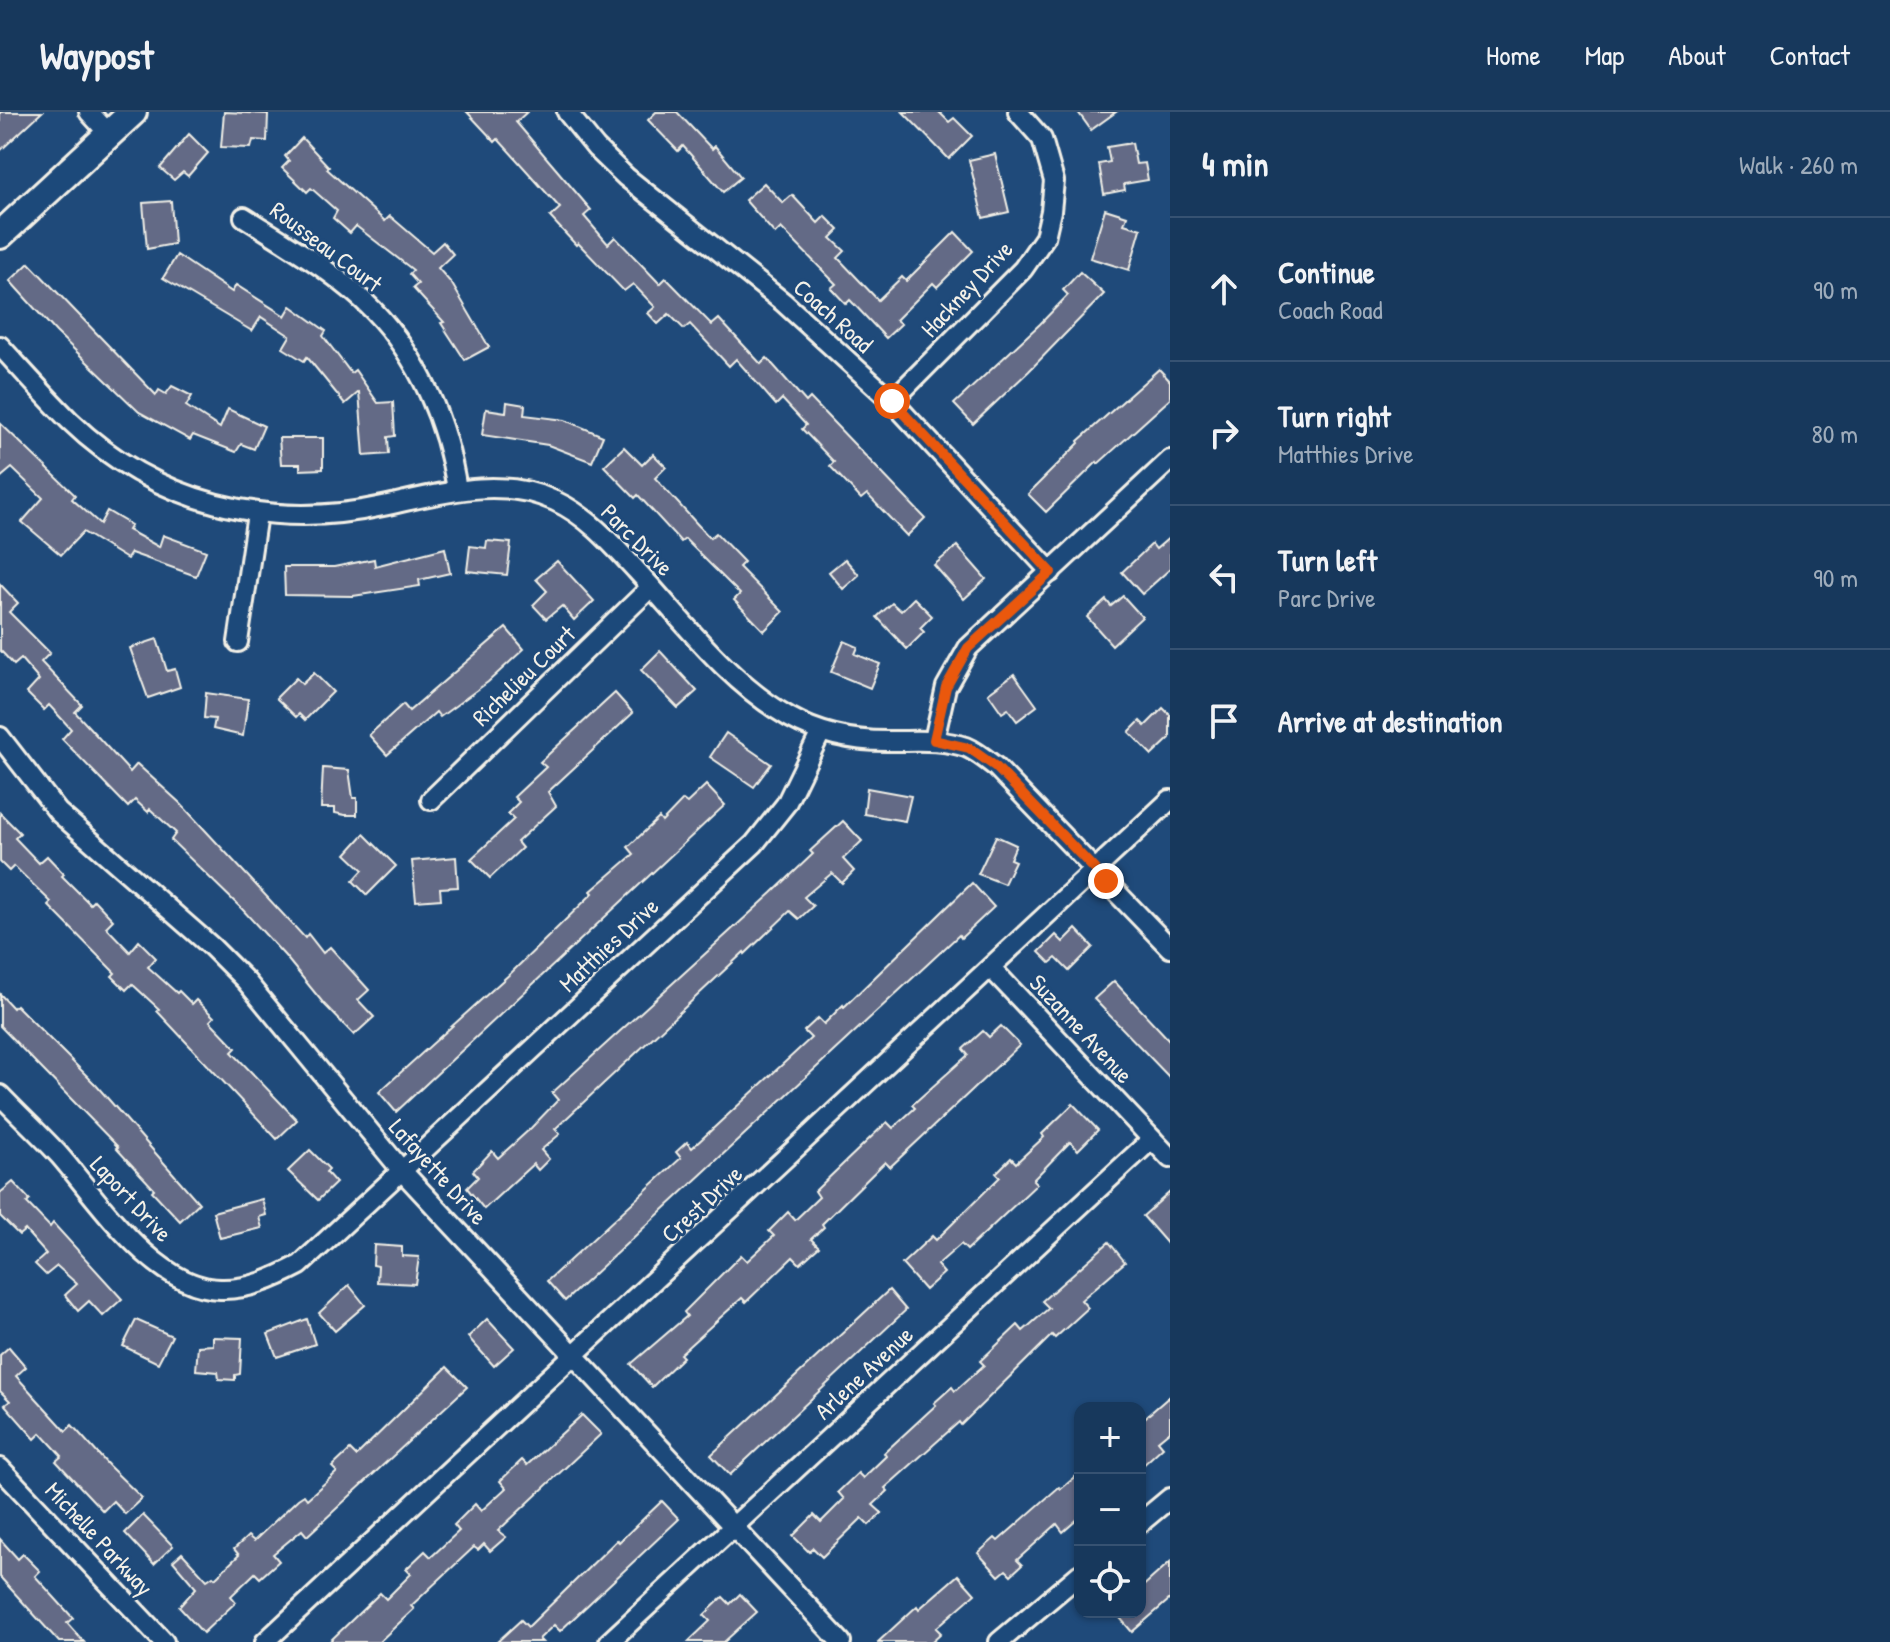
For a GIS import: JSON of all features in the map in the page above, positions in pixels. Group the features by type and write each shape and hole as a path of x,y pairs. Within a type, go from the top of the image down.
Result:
{"street":[{"path":"89,112 109,134"},
{"path":"0,235 133,112"},
{"name":"Coach Road","path":"567,112 596,148 626,177 783,302 892,401 1051,572"},
{"name":"Hackney Drive","path":"892,401 1023,269 1045,237 1054,181 1042,139 1018,112"},
{"name":"Rousseau Court","path":"244,217 321,267 372,310 409,356 435,405 450,448 457,490"},
{"name":"Parc Drive","path":"0,346 71,422 112,455 158,484 206,501 257,514 305,516 351,513 457,490 510,488 555,501 599,530 716,659 757,695 789,716 821,732 842,737 890,742 934,740 969,748 996,767 1170,948"},
{"path":"934,740 946,687 968,648 1170,460"},
{"path":"238,642 257,514"},
{"name":"Richelieu Court","path":"431,800 651,587"},
{"name":"Matthies Drive","path":"403,1172 754,844 786,804 821,732"},
{"name":"Lafayette Drive","path":"0,737 58,812 212,947 246,981 403,1172 841,1642"},
{"name":"Crest Drive","path":"265,1642 1170,800"},
{"name":"Suzanne Avenue","path":"991,968 1170,1158"},
{"name":"Laport Drive","path":"0,1095 57,1153 138,1247 170,1274 219,1290 266,1282 300,1265 403,1172"},
{"name":"Arlene Avenue","path":"609,1642 1152,1139"},
{"name":"Michelle Parkway","path":"0,1468 164,1642"},
{"path":"1146,1518 1170,1498"},
{"path":"999,1642 1074,1579"}],"building":[{"path":"0,112 42,112 0,151"},
{"path":"224,112 268,114 267,141 253,140 251,148 221,147"},
{"path":"467,112 527,112 516,122 591,210 584,216 608,244 615,237 660,284 666,278 712,325 719,319 761,364 767,358 806,402 810,398 925,518 907,536 867,494 861,499 830,466 834,462 802,429 806,425 782,399 776,405 736,359 729,366 690,324 684,329 669,314 658,324 648,313 655,307 633,284 624,291 578,243 576,245 550,217 560,208 498,139 495,142"},
{"path":"656,112 677,112 712,149 715,146 741,177 723,192 683,146 678,151 648,120"},
{"path":"903,112 939,112 949,122 954,118 972,136 949,159"},
{"path":"1078,112 1116,112 1091,130"},
{"path":"189,134 208,153 188,176 183,172 174,180 160,168"},
{"path":"302,138 329,167 327,169 385,221 390,216 432,252 443,242 453,254 438,268 452,284 489,347 465,360 441,323 444,322 413,288 418,284 409,274 413,270 356,226 350,233 333,218 337,211 311,188 307,192 282,168 289,161 285,156"},
{"path":"1132,143 1136,164 1145,163 1148,180 1124,184 1125,190 1104,194 1099,164 1110,162 1107,147"},
{"path":"995,154 1009,212 983,218 969,160"},
{"path":"764,183 783,203 792,195 818,223 825,216 839,230 831,238 845,251 838,258 878,300 902,277 906,281 955,232 973,251 937,287 933,283 896,320 901,324 886,338 850,300 846,304 831,288 836,284 781,228 775,234 745,200"},
{"path":"171,201 174,244 147,249 143,203"},
{"path":"1105,209 1127,216 1124,224 1141,229 1129,270 1090,258"},
{"path":"177,255 232,292 236,285 285,316 291,306 326,331 323,336 351,373 355,370 378,403 393,402 395,436 388,437 389,454 364,456 359,392 345,404 307,357 304,361 283,348 290,336 261,317 252,331 163,278"},
{"path":"29,263 156,395 159,390 166,394 172,386 192,396 186,406 220,428 228,409 264,426 254,449 241,444 236,452 193,435 190,440 139,412 56,332 10,281"},
{"path":"1080,272 1104,294 973,424 954,404 1068,295 1063,290"},
{"path":"1159,369 1170,381 1170,399 1097,462 1046,512 1028,494 1078,441"},
{"path":"507,402 525,405 524,415 565,420 603,436 592,462 548,445 482,435 486,409 506,412"},
{"path":"0,423 75,495 72,499 100,524 107,511 131,525 128,530 159,547 163,535 206,551 196,576 131,553 127,559 83,532 61,555 22,522 43,498 12,468 0,478"},
{"path":"279,438 323,438 323,469 300,470 300,464 281,464"},
{"path":"624,447 642,465 653,454 666,467 655,478 710,538 716,533 744,562 739,567 783,612 764,631 734,600 740,594 685,539 681,542 638,495 635,498 604,466"},
{"path":"1170,537 1170,569 1142,594 1122,572 1152,544 1156,549"},
{"path":"487,541 511,543 507,575 467,571 470,546 486,548"},
{"path":"957,546 986,579 964,599 934,565"},
{"path":"445,548 450,573 419,580 420,586 353,596 285,595 284,567 334,567 374,559 375,566"},
{"path":"845,559 859,575 843,589 829,572"},
{"path":"557,561 594,601 574,620 562,606 546,619 533,605 547,591 536,579"},
{"path":"0,584 18,603 9,612 50,653 41,662 82,705 75,712 130,772 137,764 180,803 305,938 308,934 323,953 330,947 369,990 358,1000 374,1017 354,1035 242,909 171,840 176,833 135,800 128,807 62,739 71,729 49,705 44,710 27,693 39,680 21,659 14,665 0,650"},
{"path":"1123,596 1142,617 1112,645 1087,617 1106,600 1111,606"},
{"path":"914,598 932,616 920,628 924,632 907,649 877,617 892,603 901,611"},
{"path":"506,628 524,649 488,682 440,717 436,712 387,755 369,735 403,704 409,711"},
{"path":"157,639 167,671 175,669 180,687 148,698 130,648"},
{"path":"844,641 858,647 855,654 880,664 870,688 831,672"},
{"path":"660,651 697,691 678,708 641,670"},
{"path":"314,673 333,692 305,720 299,714 296,717 276,698 296,678 302,684"},
{"path":"1014,674 1037,706 1017,721 1008,709 1002,713 988,693"},
{"path":"206,693 248,699 243,736 213,729 215,719 204,718"},
{"path":"615,693 633,713 548,792 556,806 517,842 522,848 490,878 471,859 514,819 508,813 519,802 514,797 546,767 540,762"},
{"path":"1163,708 1170,715 1170,738 1152,755 1129,732 1140,721 1145,726"},
{"path":"726,733 771,764 754,787 710,757"},
{"path":"323,768 349,770 353,798 357,798 357,815 335,813 335,808 321,808"},
{"path":"706,785 725,805 396,1112 379,1092 512,972 593,893 591,891 634,854 628,847 659,818 662,822 683,800 687,803"},
{"path":"867,788 911,796 905,821 864,814"},
{"path":"0,813 20,833 15,838 39,863 47,856 90,904 94,900 113,920 106,927 130,952 139,941 156,958 148,967 177,993 179,991 192,1004 196,1000 214,1017 210,1021 236,1048 232,1052 297,1120 277,1139 157,1011 159,1009 132,984 126,990 112,976 115,973 48,905 51,902 14,866 9,871 0,862"},
{"path":"843,821 862,841 843,859 854,871 842,883 832,873 804,897 813,906 799,919 790,911 744,952 555,1129 560,1134 541,1150 549,1159 538,1170 533,1164 484,1209 467,1188 478,1177 473,1171 492,1151 498,1158 531,1128 558,1100 552,1093 772,893 813,854 810,851"},
{"path":"364,834 396,866 367,895 353,881 363,870 346,854"},
{"path":"996,836 1016,845 1010,859 1015,861 1004,884 978,874"},
{"path":"456,857 458,887 440,888 441,899 416,901 412,861"},
{"path":"972,883 994,907 961,938 959,935 565,1301 547,1281 681,1158 676,1152 687,1142 692,1148 811,1038 804,1031 818,1018 824,1024 844,1007"},
{"path":"1076,929 1093,947 1069,971 1056,958 1050,963 1039,952 1056,935 1063,942"},
{"path":"1114,981 1170,1041 1170,1078 1094,999"},
{"path":"0,994 13,1008 16,1005 96,1085 199,1203 180,1221 118,1147 0,1026"},
{"path":"1001,1026 1020,1045 890,1167 885,1162 822,1224 824,1227 811,1239 819,1247 800,1264 793,1257 746,1302 742,1298 680,1354 683,1357 652,1387 631,1364 687,1316 684,1312 741,1255 747,1261 774,1236 769,1231 788,1212 795,1220 819,1197 815,1191 887,1122 893,1128 915,1108 912,1105 968,1055 963,1049 983,1031 989,1037"},
{"path":"1073,1104 1098,1130 1078,1150 1070,1142 1033,1180 1037,1184 967,1250 961,1244 937,1265 944,1273 925,1290 902,1264 932,1236 936,1240 1000,1177 996,1173 1011,1158 1016,1163"},
{"path":"310,1150 329,1169 326,1172 336,1183 318,1200 288,1171"},
{"path":"13,1182 30,1200 27,1203 50,1227 53,1223 122,1299 103,1316 89,1301 78,1311 65,1295 77,1284 57,1266 46,1275 35,1264 46,1254 25,1230 19,1235 0,1216 0,1193"},
{"path":"1170,1192 1170,1247 1143,1216"},
{"path":"262,1199 266,1215 259,1217 262,1228 220,1238 213,1212"},
{"path":"1109,1242 1125,1262 1081,1300 1088,1308 1055,1338 1052,1335 961,1425 959,1422 885,1488 888,1491 873,1505 882,1513 869,1525 862,1518 822,1557 813,1548 809,1552 793,1536 814,1515 821,1522 844,1499 838,1492 858,1473 863,1478 886,1456 884,1453 936,1405 934,1403 952,1387 955,1391 984,1365 980,1361 1018,1325 1023,1331 1049,1308 1042,1301"},
{"path":"374,1245 402,1247 402,1256 419,1257 415,1284 377,1282 378,1266 373,1265"},
{"path":"349,1285 365,1305 335,1331 319,1313"},
{"path":"889,1290 906,1310 730,1475 711,1455"},
{"path":"307,1319 315,1344 277,1357 268,1334"},
{"path":"487,1319 514,1348 494,1366 468,1337"},
{"path":"136,1320 172,1336 158,1363 123,1346"},
{"path":"213,1337 242,1338 240,1374 235,1375 235,1380 219,1379 218,1372 196,1370 198,1346 213,1345"},
{"path":"9,1347 26,1367 16,1376 66,1431 72,1425 142,1498 125,1514 113,1501 103,1511 56,1461 62,1456 41,1433 35,1439 5,1405 10,1401 0,1391 0,1355"},
{"path":"447,1367 467,1387 307,1536 302,1530 273,1554 279,1561 260,1578 255,1573 231,1596 236,1602 203,1633 179,1607 196,1588 173,1561 182,1553 207,1580 213,1576 215,1578 239,1555 234,1549 248,1536 254,1541 298,1499 304,1495 307,1499 337,1472 332,1467 350,1450 356,1456"},
{"path":"1170,1396 1170,1431 1158,1441 1163,1447 1146,1463 1146,1417"},
{"path":"582,1415 601,1434 498,1531 506,1537 490,1551 484,1544 478,1550 474,1547 411,1606 414,1609 379,1642 329,1642 380,1593 386,1599 411,1574 406,1569 425,1551 431,1557 459,1531 454,1525 475,1504 481,1511 506,1488 500,1481 522,1460 527,1465"},
{"path":"1074,1478 1074,1522 1063,1532 1057,1524 1017,1560 1022,1565 1011,1575 1006,1570 999,1576 978,1553 995,1538 998,1541 1059,1487 1061,1489"},
{"path":"662,1501 679,1519 560,1631 554,1625 539,1639 542,1642 497,1642 521,1620 528,1627 617,1540 619,1542"},
{"path":"143,1515 173,1546 154,1564 125,1533"},
{"path":"0,1539 18,1559 23,1554 40,1571 35,1576 73,1618 67,1623 84,1642 59,1642 0,1577"},
{"path":"1170,1562 1170,1599 1132,1632 1120,1618 1146,1618 1146,1584"},
{"path":"958,1575 975,1594 936,1628 941,1633 931,1642 878,1642 917,1606 919,1609"},
{"path":"740,1594 757,1612 724,1642 688,1642 710,1621 704,1615 723,1597 730,1604"}],"route":[{"path":"892,401 1051,572 968,648 946,687 934,740 969,748 996,767 1042,811 1106,881"}]}
